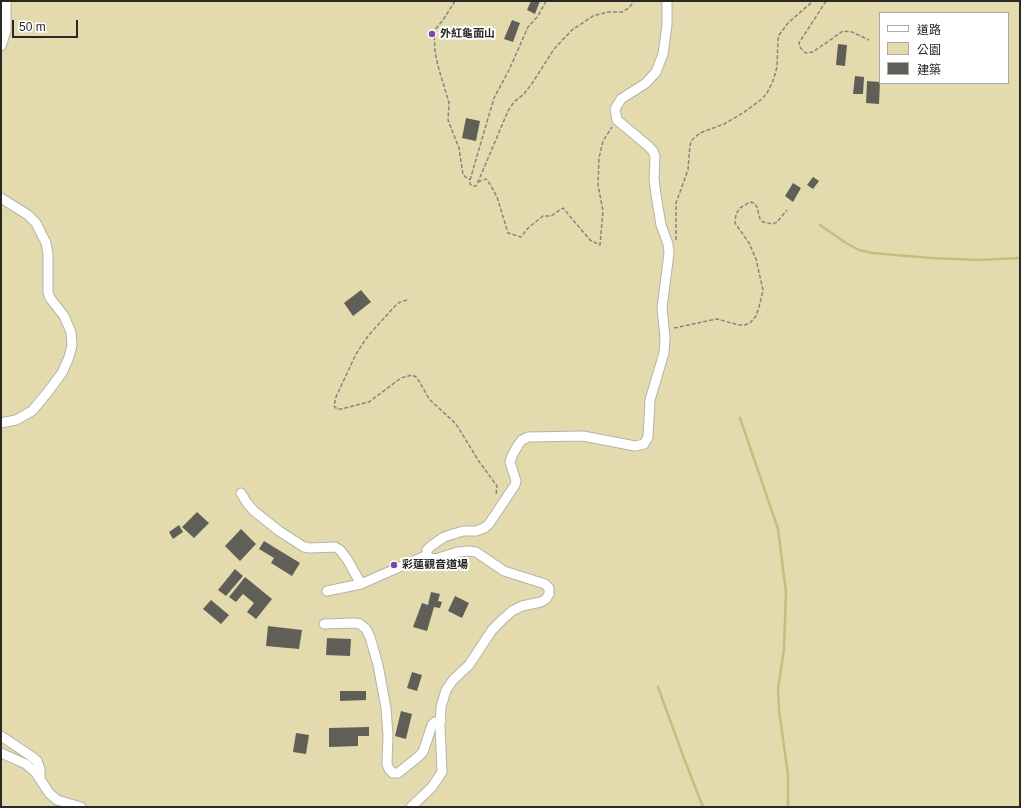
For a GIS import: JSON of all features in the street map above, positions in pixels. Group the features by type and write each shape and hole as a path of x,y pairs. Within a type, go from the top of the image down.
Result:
{"street":[{"path":"1,46 6,31 6,1"},
{"path":"427,555 427,550 444,537 458,532 476,531 489,524 515,485 516,481 510,462 522,440 528,437 575,435 625,445 639,446 644,444 648,437 650,400 664,353 662,308 669,253 668,244 661,225 656,195 655,157 652,151 616,120 615,109 621,99 646,83 656,72 663,54 667,25 667,1"},
{"path":"1,198 28,215 36,223 46,243 48,254 48,292 50,298 64,316 71,332 72,345 70,357 62,373 32,411 16,420 1,423"},
{"path":"241,493 246,503 254,511 279,532 304,547 335,548 340,550 347,559 361,584"},
{"path":"411,807 432,787 442,772 441,707 446,690 453,680 469,665 492,630 512,611 522,606 541,602 546,599 549,594 549,588 545,584 504,571 476,552 458,552 435,559 430,558 427,555"},
{"path":"327,591 361,584 427,555"},
{"path":"324,624 354,623 360,624 366,628 378,665 386,708 388,735 387,764 393,773 398,772 423,752 432,725 435,722 441,721"},
{"path":"1,736 37,761 40,769 40,778"},
{"path":"1,753 26,764 36,773 50,793 57,800 81,807"}],"path":[{"path":"455,1 444,20 434,31 435,45 438,66 449,103 448,120 459,148 463,175 470,180"},
{"path":"546,1 538,16 528,27 509,70 494,98 470,180 470,184 472,186 476,186 478,182 508,111 514,102 524,94 533,82 554,49 572,30 593,16 608,12 622,12 629,8 634,1"},
{"path":"669,253 673,250 676,244 676,203 688,170 690,145 692,140 700,133 724,124 743,113 767,94 777,67 779,35 788,23 814,1"},
{"path":"826,1 799,43 803,51 806,53 813,52 843,31 852,32 868,40"},
{"path":"478,182 486,179 490,184 497,197 508,234 520,237 528,228 543,216 551,216 563,208 590,240 600,244 603,211 598,185 599,158 603,141 616,120"},
{"path":"664,330 717,319 739,325 750,323 756,316 760,307 763,290 756,259 750,243 736,223 736,214 740,208 750,202 754,203 757,207 760,219 763,222 773,224 787,210"},
{"path":"407,300 400,302 395,306 368,336 356,354 336,397 334,406 341,409 369,402 401,378 412,375 416,377 429,399 458,427 478,460 497,486 495,499"}],"green space":[{"path":"1,1 1020,1 1020,807 1,807"}],"building":[{"path":"531,1 540,1 535,14 527,10"},
{"path":"512,20 520,23 513,42 504,39"},
{"path":"838,44 847,45 845,66 836,65"},
{"path":"855,76 864,77 863,94 853,94"},
{"path":"867,81 879,82 879,104 866,103"},
{"path":"466,118 480,121 476,141 462,138"},
{"path":"813,177 819,181 813,189 807,185"},
{"path":"793,183 801,188 793,202 785,196"},
{"path":"361,290 371,302 353,316 344,303"},
{"path":"197,512 209,523 194,538 182,527"},
{"path":"179,525 183,532 173,539 169,532"},
{"path":"241,529 256,544 240,561 225,546"},
{"path":"264,541 300,563 292,576 271,563 274,558 259,549"},
{"path":"235,569 243,576 226,596 218,590"},
{"path":"245,577 272,599 256,619 247,612 254,603 243,594 236,602 229,597"},
{"path":"431,592 440,594 438,601 442,602 440,608 434,607 427,631 413,627 422,603 428,605"},
{"path":"455,596 469,603 462,618 448,611"},
{"path":"211,600 229,615 221,624 203,609"},
{"path":"268,626 302,630 299,649 266,646"},
{"path":"327,638 351,639 350,656 326,655"},
{"path":"412,672 422,675 417,691 407,688"},
{"path":"340,691 366,691 366,700 340,701"},
{"path":"401,711 412,714 406,739 395,736"},
{"path":"369,727 369,736 358,736 358,746 329,747 329,728"},
{"path":"296,733 309,735 306,754 293,752"}],"waterway":[{"path":"820,225 846,243 859,250 872,253 978,260 1020,258"},
{"path":"740,418 778,529 786,592 784,649 778,689 779,710 788,775 788,807"},
{"path":"658,687 703,807"}],"place":[{"name":"外紅龜面山","path":"432,34"},
{"name":"彩蓮觀音道場","path":"394,565"}]}
